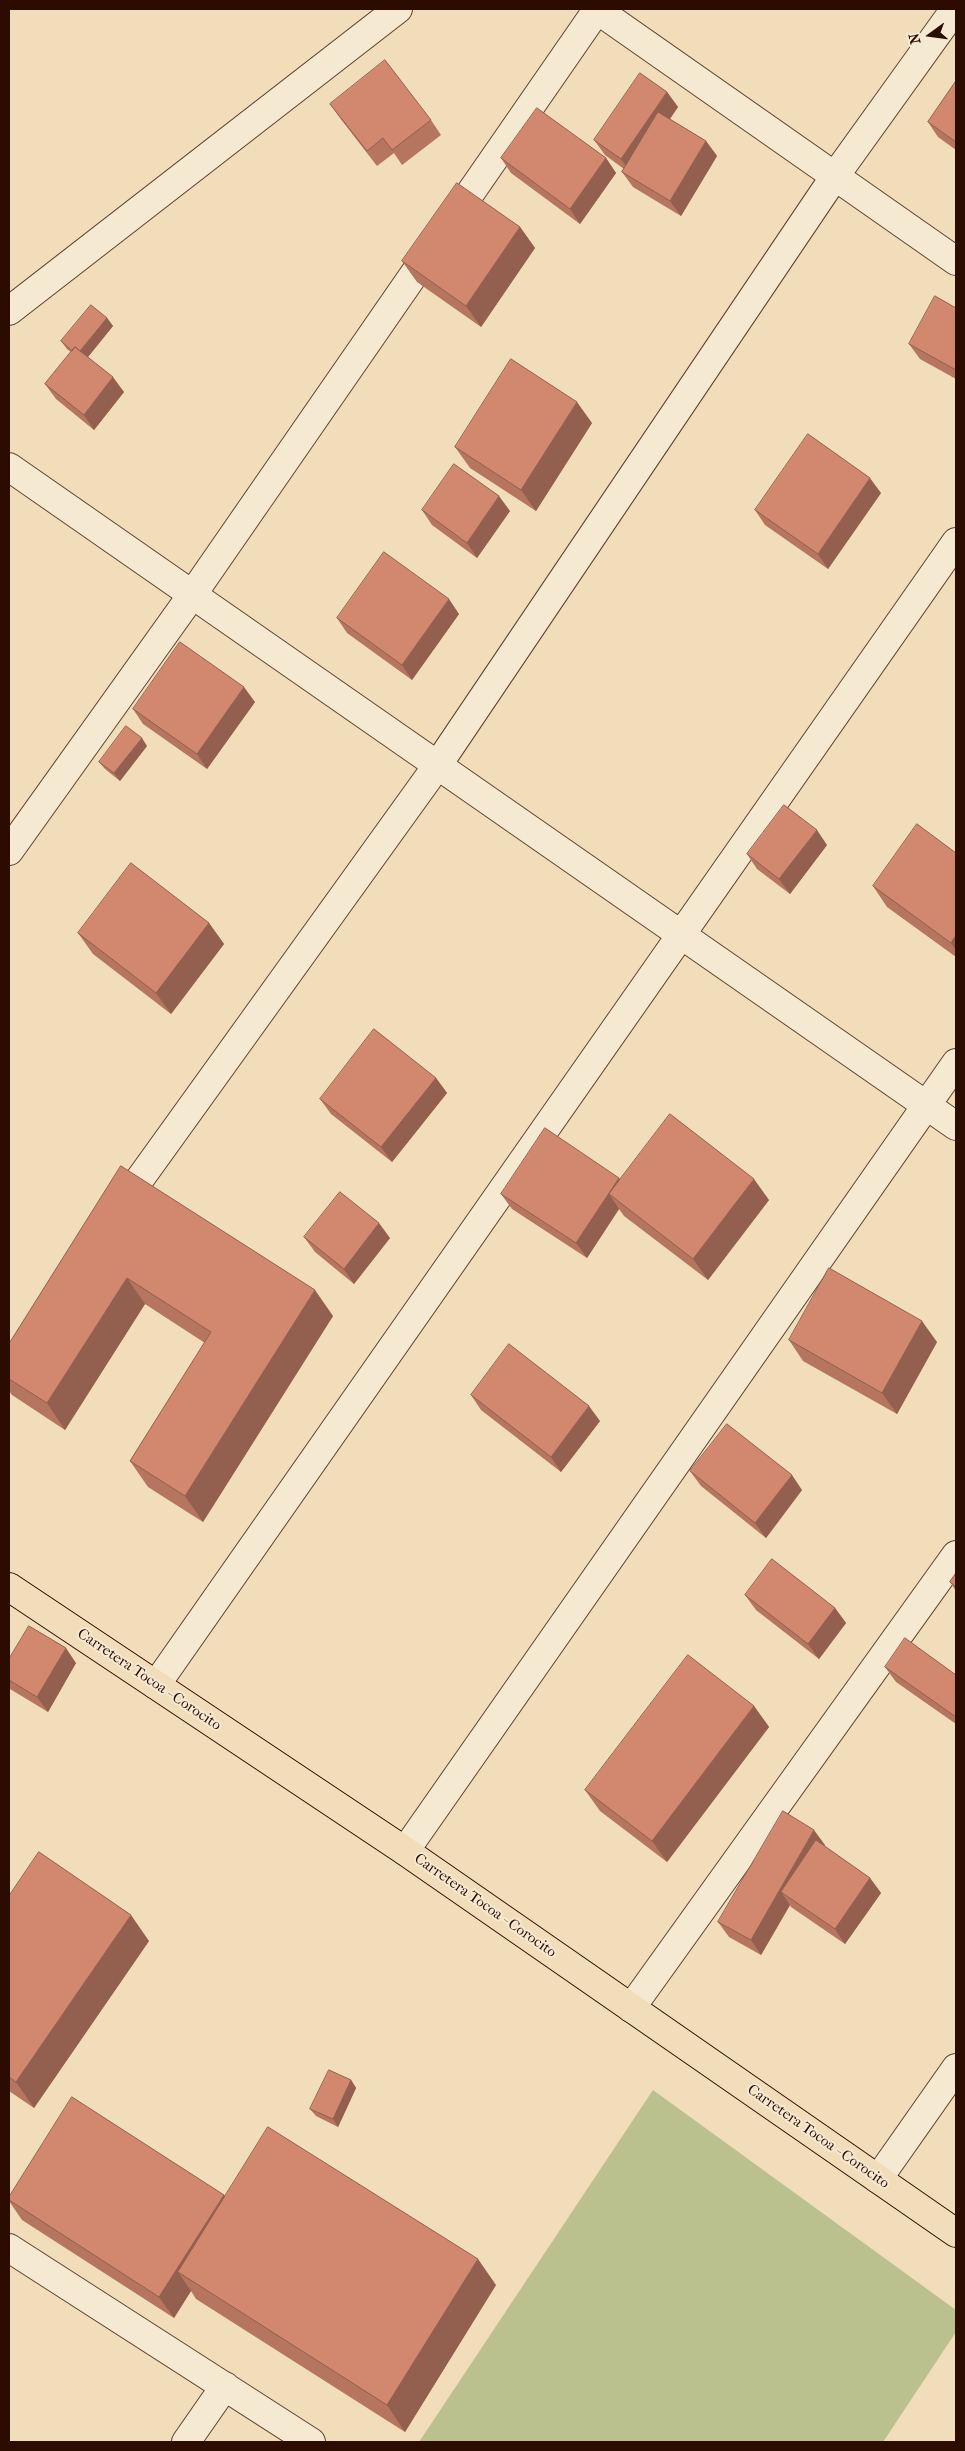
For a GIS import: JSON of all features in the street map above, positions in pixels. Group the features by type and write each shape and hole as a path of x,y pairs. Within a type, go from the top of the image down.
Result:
{"main road":[{"name":"Carretera Tocoa - Corocito","path":"9,1587 405,1851 956,2233"}],"street":[{"path":"9,311 398,9"},
{"path":"9,851 192,595 597,9 956,261"},
{"path":"107,1225 437,766 835,176 955,9"},
{"path":"9,467 956,1126"},
{"path":"156,1685 956,542"},
{"path":"405,1851 956,1063"},
{"path":"631,2008 956,1555"},
{"path":"878,2179 956,2068"},
{"path":"9,2248 311,2442"},
{"path":"186,2442 225,2386"}],"green space":[{"path":"653,2090 956,2310 956,2332 883,2442 419,2442"}],"building":[{"path":"385,60 431,120 392,150 383,138 367,151 330,104"},
{"path":"640,73 667,92 621,159 594,140"},
{"path":"956,81 956,142 928,122"},
{"path":"537,108 606,158 570,209 501,158"},
{"path":"658,112 706,141 670,201 622,172"},
{"path":"457,183 520,227 466,306 402,261"},
{"path":"935,296 956,308 956,370 909,344"},
{"path":"91,305 107,318 80,351 75,347 72,351 61,341"},
{"path":"75,347 113,377 84,415 45,384"},
{"path":"511,359 577,402 521,490 455,447"},
{"path":"808,434 870,478 818,554 755,510"},
{"path":"454,464 499,496 467,543 422,510"},
{"path":"384,552 449,599 402,665 337,618"},
{"path":"180,642 244,687 197,754 133,709"},
{"path":"126,726 142,738 114,773 99,762"},
{"path":"784,805 817,830 779,879 747,854"},
{"path":"917,824 956,853 956,935 951,943 873,886"},
{"path":"131,863 209,923 156,993 78,933"},
{"path":"374,1029 436,1078 381,1147 320,1099"},
{"path":"670,1114 754,1179 693,1259 609,1194"},
{"path":"545,1128 619,1178 576,1243 501,1194"},
{"path":"121,1166 315,1290 185,1496 130,1461 211,1332 127,1278 47,1403 9,1379 9,1344"},
{"path":"340,1192 379,1223 344,1269 304,1237"},
{"path":"829,1268 922,1321 882,1393 789,1340"},
{"path":"509,1344 589,1406 551,1457 471,1395"},
{"path":"727,1424 792,1475 755,1523 690,1471"},
{"path":"772,1559 835,1608 808,1644 745,1595"},
{"path":"956,1573 956,1587 950,1582"},
{"path":"29,1626 66,1648 37,1697 9,1680 9,1659"},
{"path":"905,1638 956,1675 956,1717 885,1667"},
{"path":"688,1655 754,1706 652,1841 585,1790"},
{"path":"783,1811 814,1830 751,1940 718,1922"},
{"path":"816,1840 870,1878 835,1929 781,1892"},
{"path":"39,1852 131,1915 16,2082 9,2077 9,1896"},
{"path":"329,2070 351,2080 333,2119 310,2109"},
{"path":"72,2097 224,2195 159,2297 9,2200 9,2197"},
{"path":"268,2127 478,2259 387,2405 178,2272"}]}
